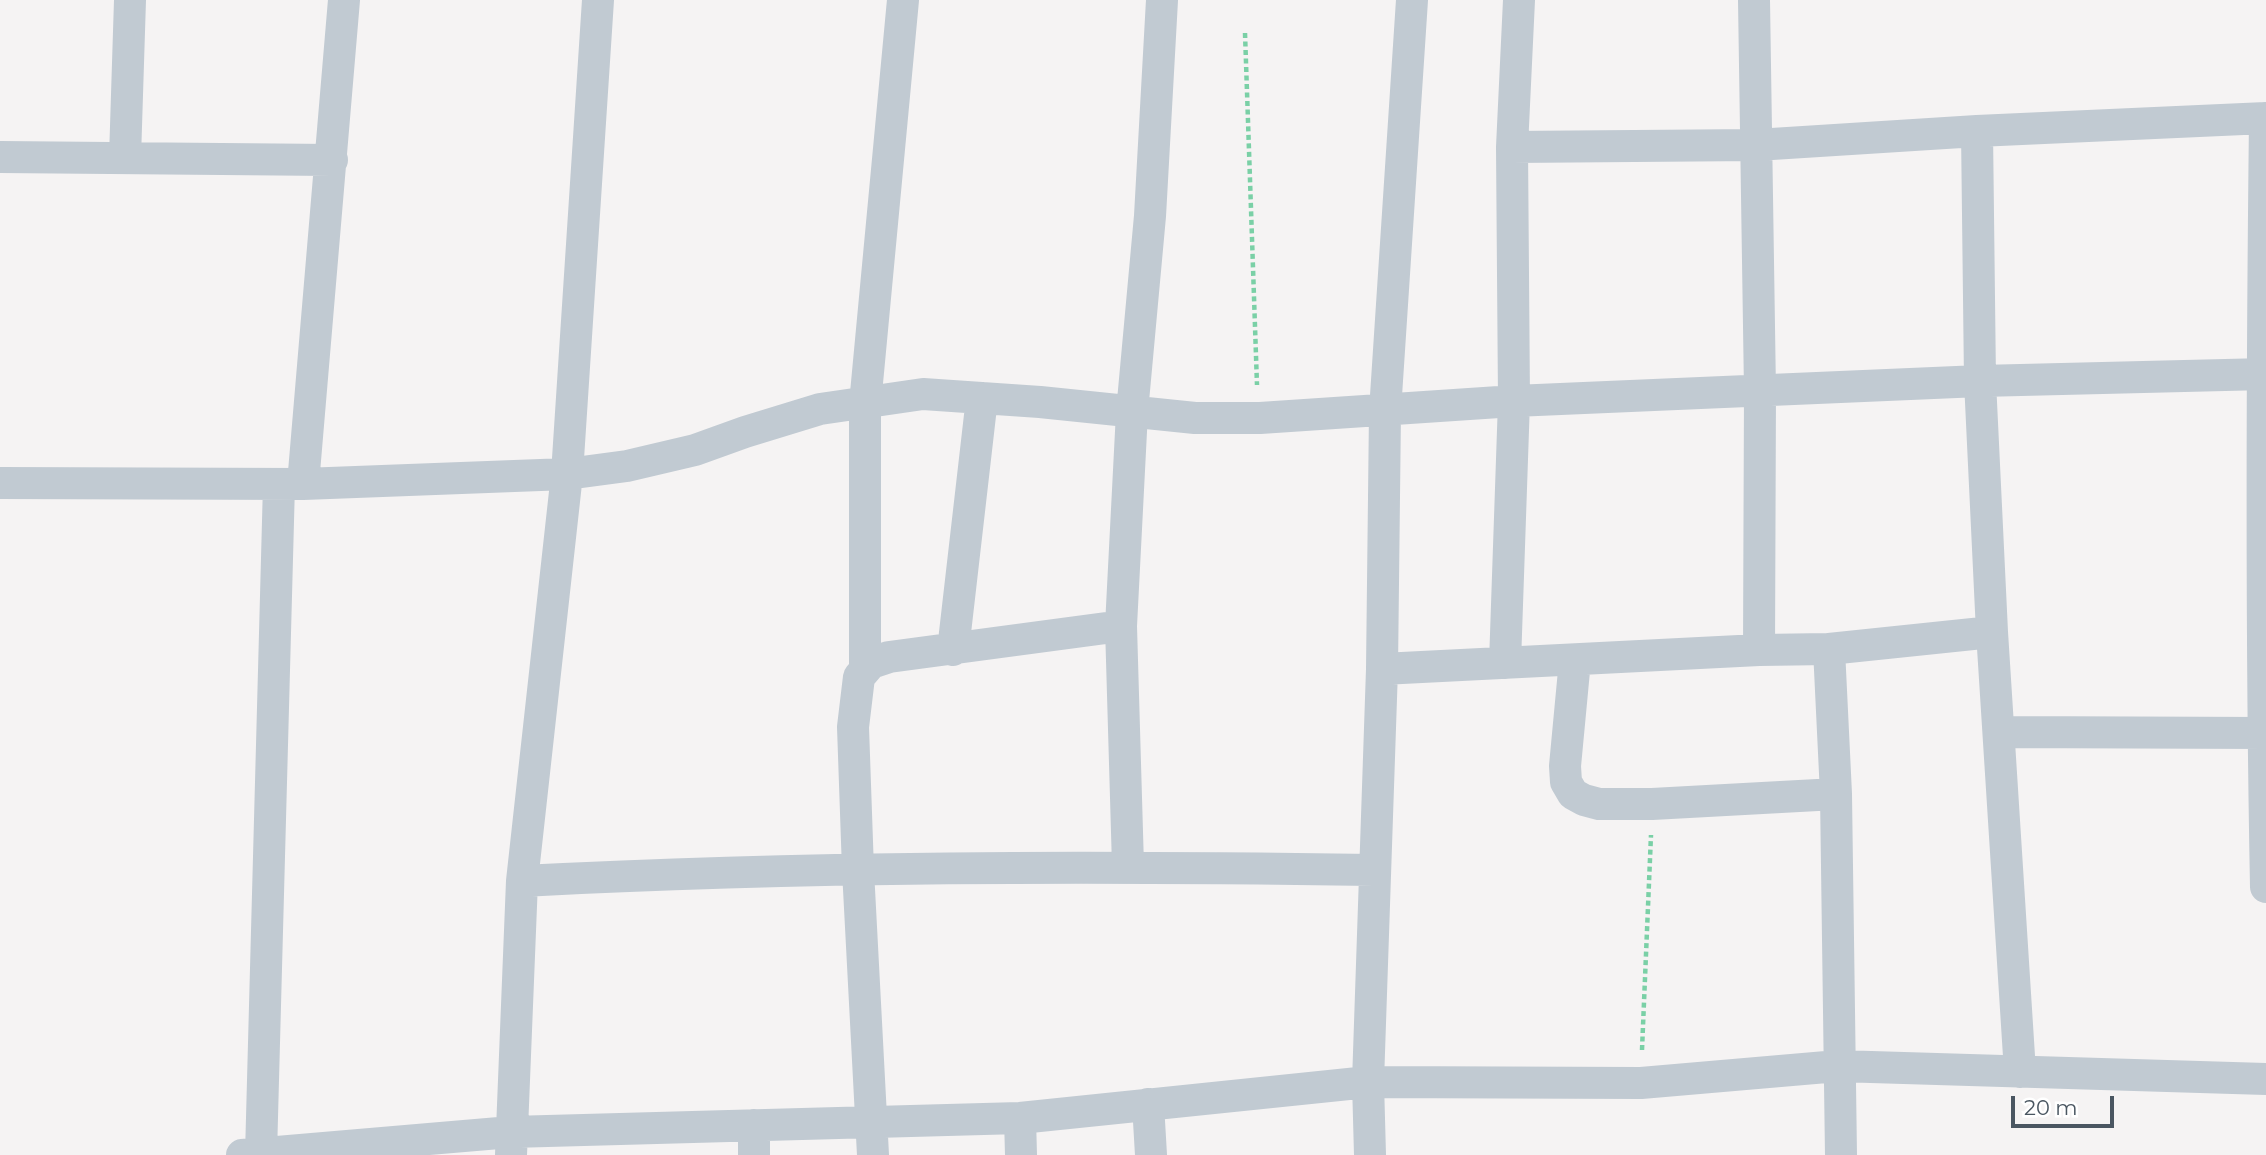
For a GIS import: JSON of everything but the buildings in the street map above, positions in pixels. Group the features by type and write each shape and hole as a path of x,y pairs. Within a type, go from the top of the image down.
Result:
{"street":[{"path":"125,158 130,0"},
{"path":"261,1155 291,484 332,160 344,0"},
{"path":"511,1144 522,881 567,474 598,0"},
{"path":"873,1155 853,727 856,688 865,669 864,404 903,0"},
{"path":"1128,866 1121,626 1132,412 1150,216 1162,0"},
{"path":"1370,1155 1368,1082 1382,669 1385,411 1412,0"},
{"path":"1505,663 1514,401 1513,147 1518,0"},
{"path":"1754,0 1760,391 1759,650"},
{"path":"1513,147 1756,145 1977,131 2265,118 2266,887"},
{"path":"1977,131 1980,381 1992,632 2021,1072"},
{"path":"0,157 332,160"},
{"path":"0,484 291,484 567,474 627,466 695,450 820,409 923,394 1195,418 1260,418 1514,401 1980,381 2264,374"},
{"path":"953,650 982,398"},
{"path":"865,669 878,660 889,657 1121,626"},
{"path":"1382,669 1759,650 1829,649 1992,632"},
{"path":"1829,649 1836,794 1841,1155"},
{"path":"1575,660 1564,766 1566,782 1573,794 1592,802 1652,804 1836,794"},
{"path":"2000,732 2264,733"},
{"path":"522,881 684,873 1128,866 1374,870"},
{"path":"243,1155 511,1144 754,1140 871,1121 1020,1118 1368,1082 1641,1083 1838,1066 2266,1079"},
{"path":"1148,1104 1151,1155"},
{"path":"1020,1118 1021,1155"}],"path":[{"path":"1245,33 1255,357 1260,418"},
{"path":"1641,1083 1652,804"}]}
